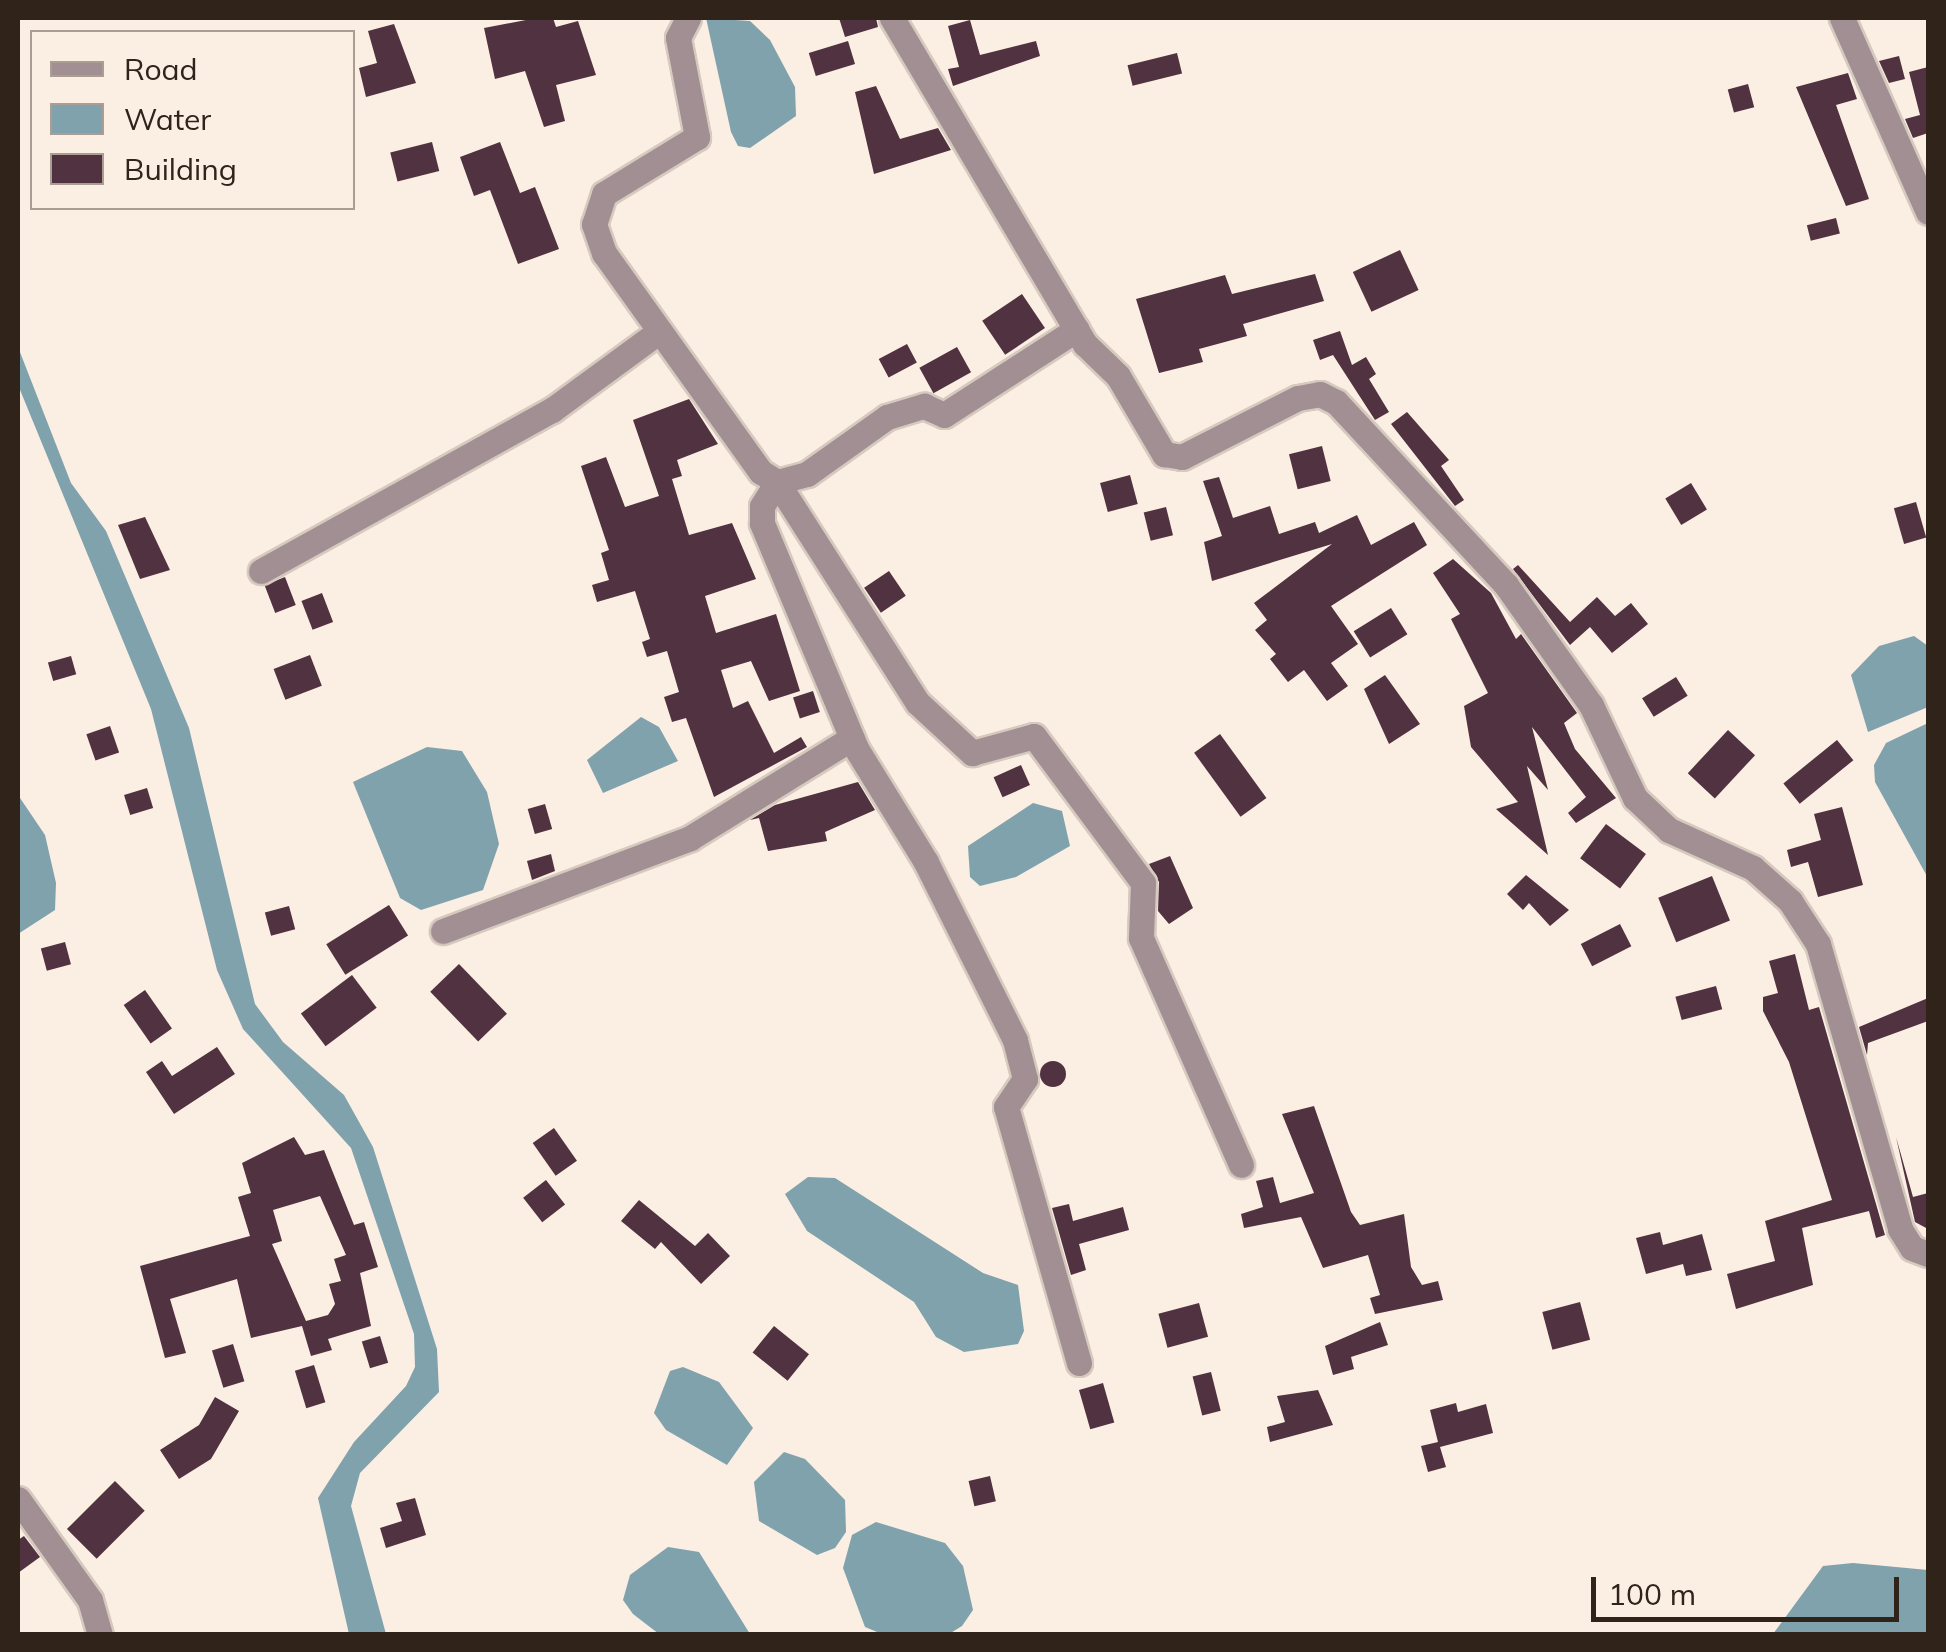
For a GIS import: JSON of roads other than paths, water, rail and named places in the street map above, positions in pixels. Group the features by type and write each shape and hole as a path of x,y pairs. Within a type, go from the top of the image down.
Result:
{"street":[{"path":"688,18 678,38 697,136 604,194 594,224 604,253 761,472 777,482 918,703 972,754 1034,736 1144,883 1141,938 1241,1164"},
{"path":"892,18 1077,329 1118,376 1164,454 1182,457 1298,398 1320,394 1336,402 1506,585 1591,704 1635,798 1668,830 1752,868 1790,901 1818,944 1900,1229 1928,1254"},
{"path":"1842,18 1928,212"},
{"path":"1077,329 976,399 944,415 924,406 887,418 807,474 777,482 762,506 762,523 852,738 1015,1040 1025,1079 1006,1106 1079,1363"},
{"path":"262,571 552,410 658,332"},
{"path":"443,931 690,838 852,738"},
{"path":"18,1499 90,1600 100,1634"}],"water":[{"path":"706,18 750,21 770,40 795,87 796,116 750,148 738,146 731,132"},
{"path":"18,347 71,483 106,531 189,728 255,1004 283,1042 344,1095 373,1147 437,1349 439,1392 360,1473 351,1506 386,1634 349,1634 318,1498 354,1442 406,1386 415,1367 414,1334 351,1148 243,1029 217,970 151,709 18,385"},
{"path":"1914,636 1928,646 1928,707 1868,732 1851,675 1879,646"},
{"path":"641,717 659,727 678,761 603,793 587,760"},
{"path":"1928,723 1928,878 1875,782 1874,765 1886,743"},
{"path":"427,747 462,751 487,792 499,844 483,890 421,910 400,898 353,782"},
{"path":"18,795 45,835 56,883 55,910 18,934"},
{"path":"1033,803 1062,811 1070,846 1016,877 980,886 970,877 968,846"},
{"path":"808,1177 835,1178 983,1273 1018,1285 1024,1331 1018,1344 964,1352 936,1337 914,1302 807,1231 785,1194"},
{"path":"683,1367 719,1382 753,1428 727,1465 666,1430 654,1413 670,1371"},
{"path":"784,1452 805,1459 845,1500 846,1532 835,1548 817,1555 759,1521 754,1482"},
{"path":"876,1522 945,1543 963,1566 973,1610 962,1626 949,1634 882,1634 865,1627 843,1568 852,1535"},
{"path":"668,1547 699,1552 750,1634 659,1634 633,1614 623,1600 630,1575"},
{"path":"1853,1563 1928,1570 1928,1634 1773,1634 1823,1566"}]}
